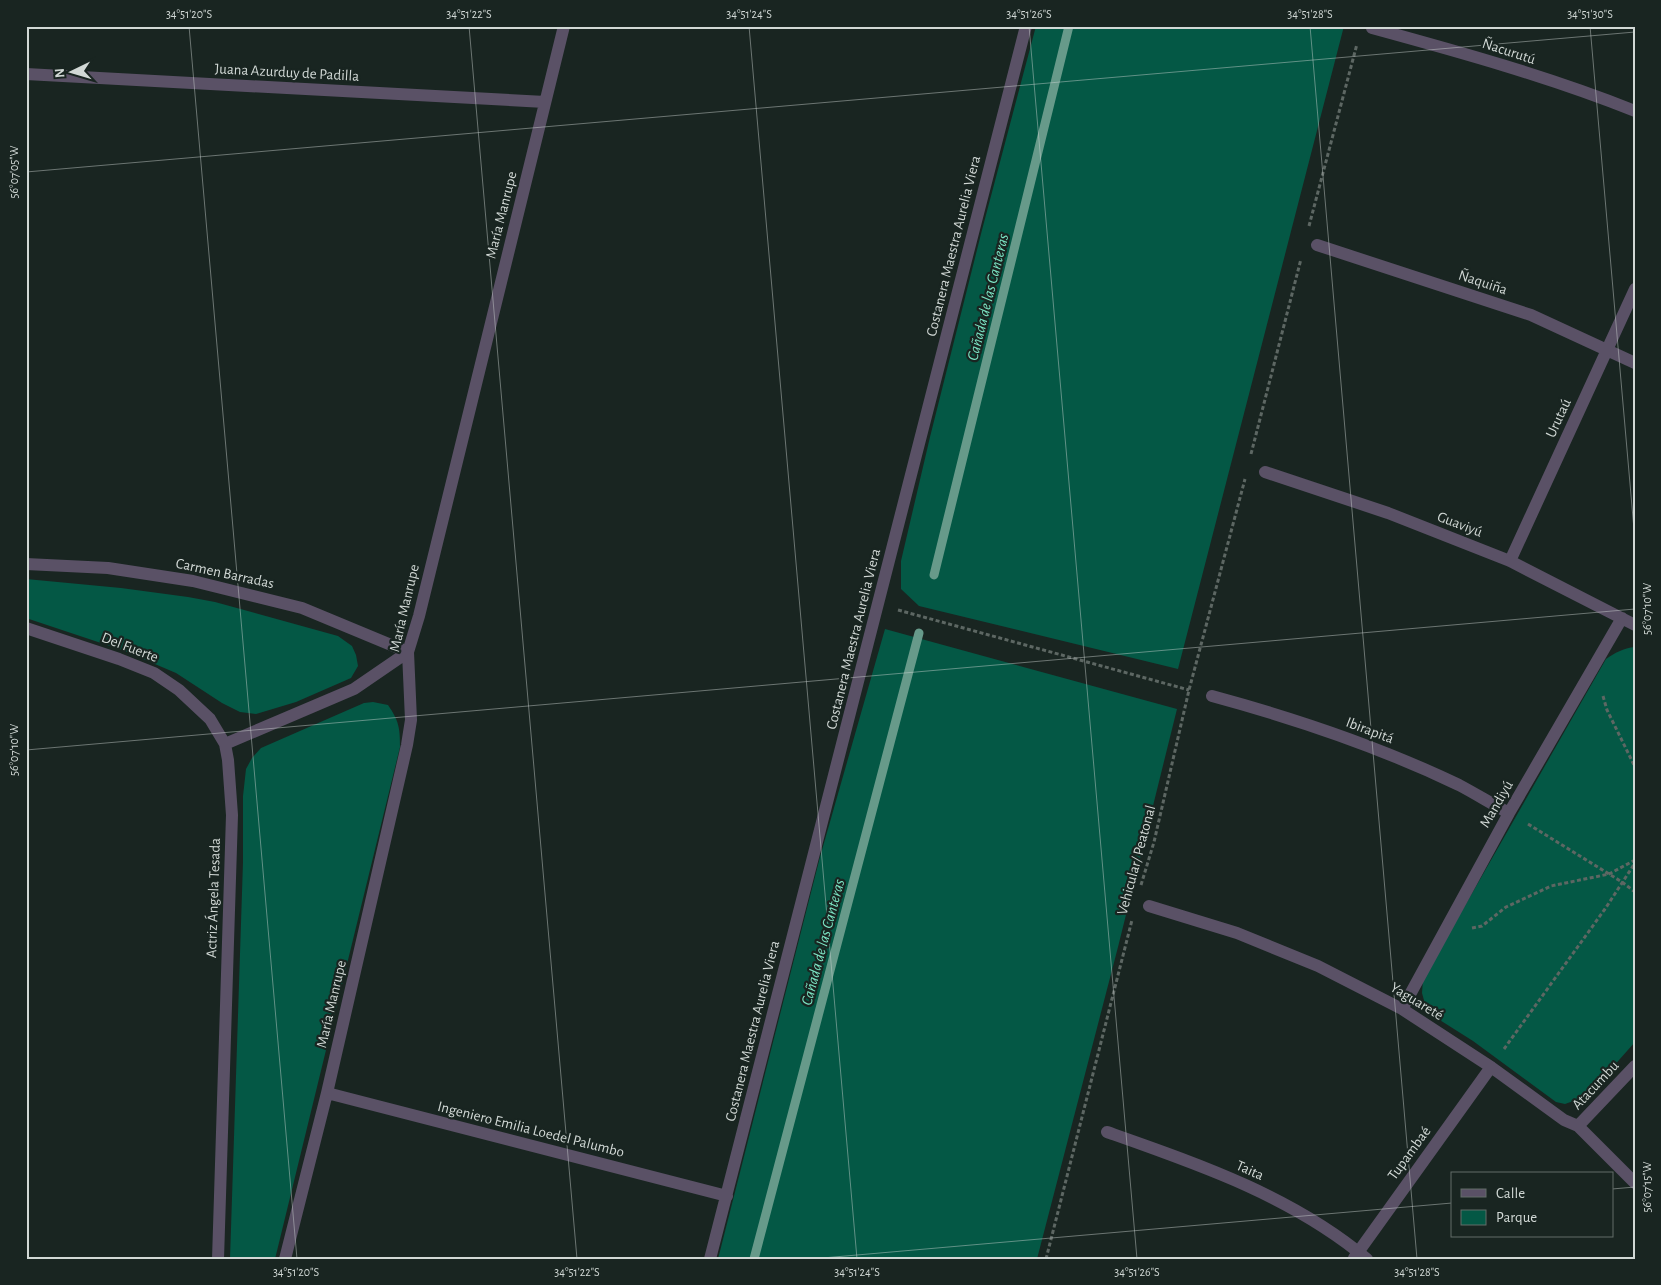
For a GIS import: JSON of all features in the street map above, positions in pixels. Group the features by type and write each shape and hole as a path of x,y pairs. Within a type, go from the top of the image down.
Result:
{"street":[{"name":"María Manrupe","path":"285,1259 327,1094 407,745 411,720 408,652 564,26"},
{"name":"Costanera Maestra Aurelia Viera","path":"710,1259 1026,26"},
{"name":"Ñacurutú","path":"1372,28 1460,52 1606,99 1635,111"},
{"name":"Juana Azurduy de Padilla","path":"26,74 545,102"},
{"name":"Ñaquiña","path":"1317,245 1531,315 1635,363"},
{"name":"Urutaú","path":"1510,561 1635,289"},
{"name":"Guaviyú","path":"1265,472 1388,513 1510,561 1635,625"},
{"name":"Carmen Barradas","path":"26,564 108,568 202,584 302,608 408,652"},
{"name":"Mandiyú","path":"1402,1009 1509,813 1622,618"},
{"name":"Del Fuerte","path":"26,628 119,658 154,672 179,690 210,719 225,744"},
{"path":"225,744 354,689 408,652"},
{"name":"Ibirapitá","path":"1212,696 1274,713 1341,735 1460,786 1509,813"},
{"name":"Actriz Ángela Tesada","path":"218,1259 232,814 225,744"},
{"name":"Yaguareté","path":"1148,906 1237,933 1318,966 1402,1009 1491,1067 1564,1120 1578,1126 1635,1183"},
{"name":"Atacumbu","path":"1578,1126 1635,1066"},
{"name":"Tupambaé","path":"1360,1256 1491,1067"},
{"name":"Ingeniero Emilia Loedel Palumbo","path":"327,1094 727,1196"},
{"name":"Taita","path":"1107,1132 1198,1164 1255,1190 1330,1231 1360,1256"}],"path":[{"name":"Vehicular/ Peatonal","path":"1139,894 1154,842 1189,690 1245,477"},
{"path":"878,604 1189,690"},
{"path":"1598,659 1600,688 1607,710 1635,767"},
{"path":"1509,813 1622,882 1635,892"},
{"path":"1444,932 1482,926 1506,907 1551,886 1609,874 1635,862"},
{"path":"1491,1067 1599,917 1635,862"},
{"name":"Vehicular/ Peatonal","path":"1046,1259 1134,912"}],"green space":[{"path":"1036,26 1344,26 1178,669 919,606 901,589 901,561 930,437"},
{"path":"26,579 121,588 215,602 338,636 352,646 358,666 351,678 296,702 256,714 240,712 222,703 176,673 122,650 26,618"},
{"path":"885,629 1177,709 1118,947 1037,1259 718,1259 820,857"},
{"path":"1635,647 1635,1042 1587,1096 1565,1104 1556,1102 1473,1041 1435,1017 1425,1004 1422,993 1423,979 1606,659 1623,650"},
{"path":"373,702 388,705 392,711 397,720 400,747 275,1259 230,1259 243,862 243,796 246,769 252,758 261,748 364,703"}],"waterway":[{"name":"Cañada de las Canteras","path":"934,575 1069,26"},
{"name":"Cañada de las Canteras","path":"754,1259 919,633"}]}
